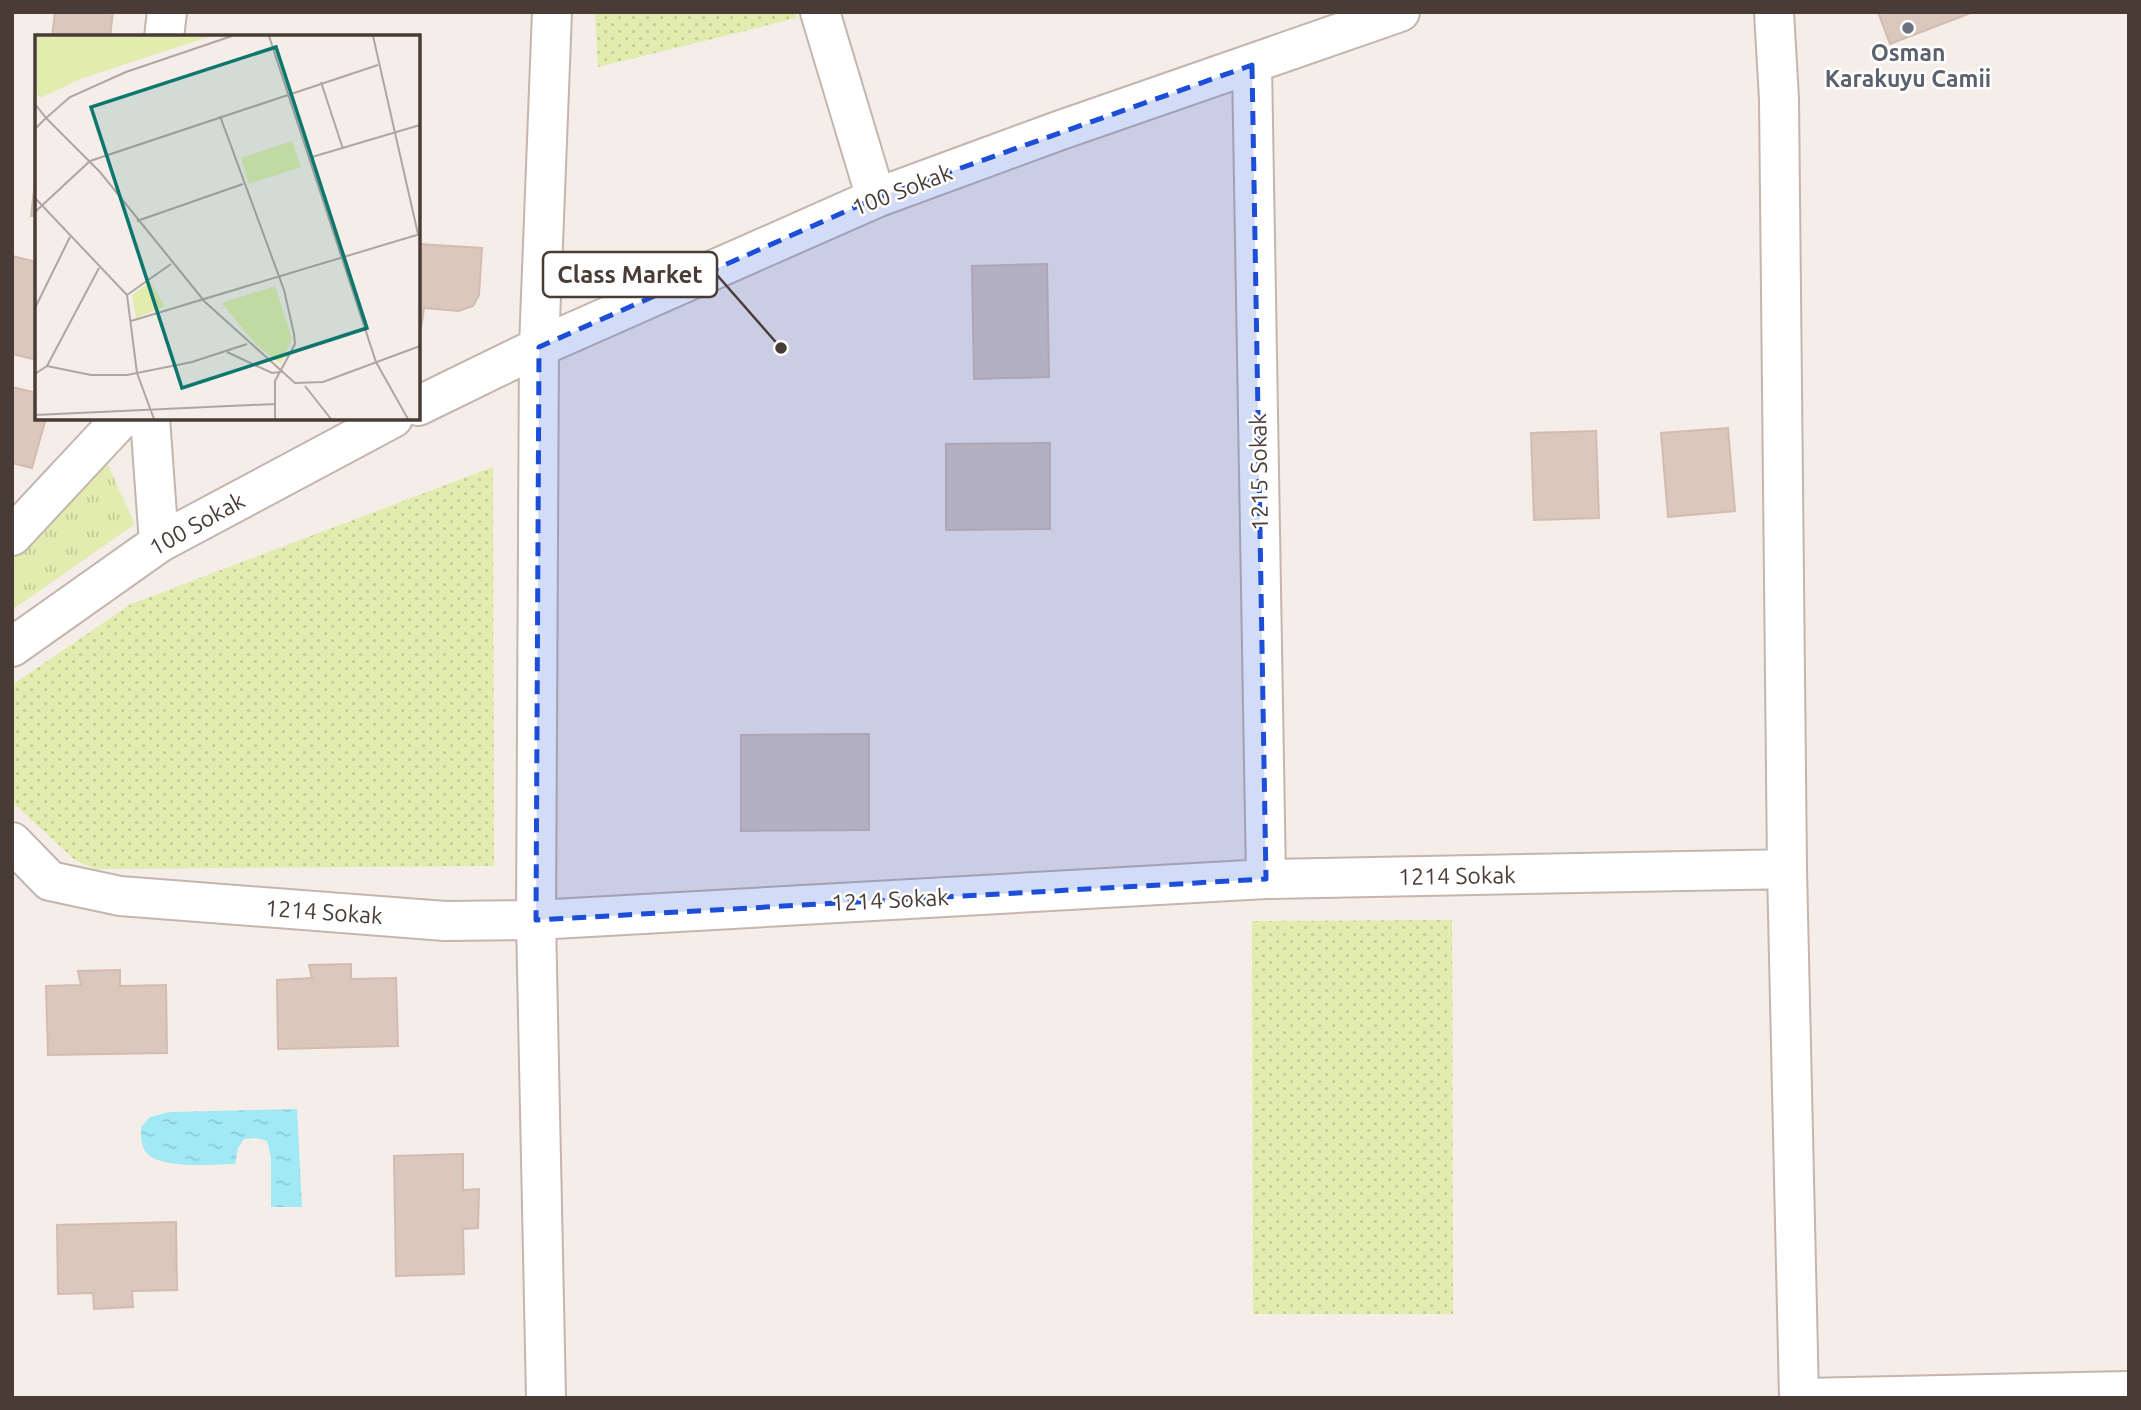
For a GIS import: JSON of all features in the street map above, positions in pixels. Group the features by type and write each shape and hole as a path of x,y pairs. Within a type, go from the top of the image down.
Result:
{"street":[{"path":"164,35 167,12"},
{"path":"546,1398 536,920 539,347 552,12"},
{"path":"820,12 876,198"},
{"name":"100 Sokak","path":"420,405 539,347 876,198 1058,131 1400,12"},
{"path":"1774,12 1779,99 1787,869 1801,1398 2129,1391"},
{"name":"1215 Sokak","path":"1252,65 1266,879"},
{"path":"12,536 120,420"},
{"path":"150,420 159,543"},
{"name":"100 Sokak","path":"12,646 159,543 389,420"},
{"name":"1214 Sokak","path":"12,842 50,881 120,896 445,921 536,920 1266,879 1787,869"}],"highlighted area":[{"path":"1252,65 1266,879 536,920 539,347 876,198"}],"green space":[{"path":"595,12 795,12 797,18 598,67"},
{"path":"100,448 135,524 12,610 12,532"},
{"path":"493,467 494,866 97,869 76,861 12,802 12,685 131,604"},
{"path":"1452,920 1453,1314 1253,1314 1252,921"}],"water":[{"path":"297,1109 302,1207 271,1207 271,1158 267,1141 257,1138 244,1139 238,1148 235,1164 213,1165 160,1161 150,1156 142,1144 141,1127 150,1117 170,1112"}],"building":[{"path":"55,12 113,12 110,35 52,35"},
{"name":"Osman Karakuyu Camii","path":"1878,12 1973,12 1890,44"},
{"path":"35,182 35,216 31,216"},
{"path":"420,244 482,248 479,295 473,306 459,311 424,308 421,328"},
{"path":"12,256 35,262 35,360 12,354"},
{"path":"1047,264 1049,377 974,379 972,266"},
{"path":"12,387 35,393 35,420 45,420 32,468 12,463"},
{"path":"1728,428 1735,511 1668,517 1661,433"},
{"path":"1596,431 1599,518 1534,520 1531,433"},
{"path":"1050,443 1050,529 946,530 946,444"},
{"path":"869,734 869,830 741,831 741,735"},
{"path":"351,964 351,979 396,978 398,1046 278,1049 277,980 312,978 309,965"},
{"path":"120,970 120,986 166,985 167,1053 48,1055 46,986 81,985 78,971"},
{"path":"463,1154 463,1190 479,1189 478,1228 463,1229 464,1274 396,1276 394,1156"},
{"path":"176,1222 177,1290 132,1291 133,1307 94,1309 93,1293 58,1294 57,1225"}],"place":[{"name":"Osman Karakuyu Camii","path":"1908,28"},
{"name":"Class Market","path":"781,348"}]}
